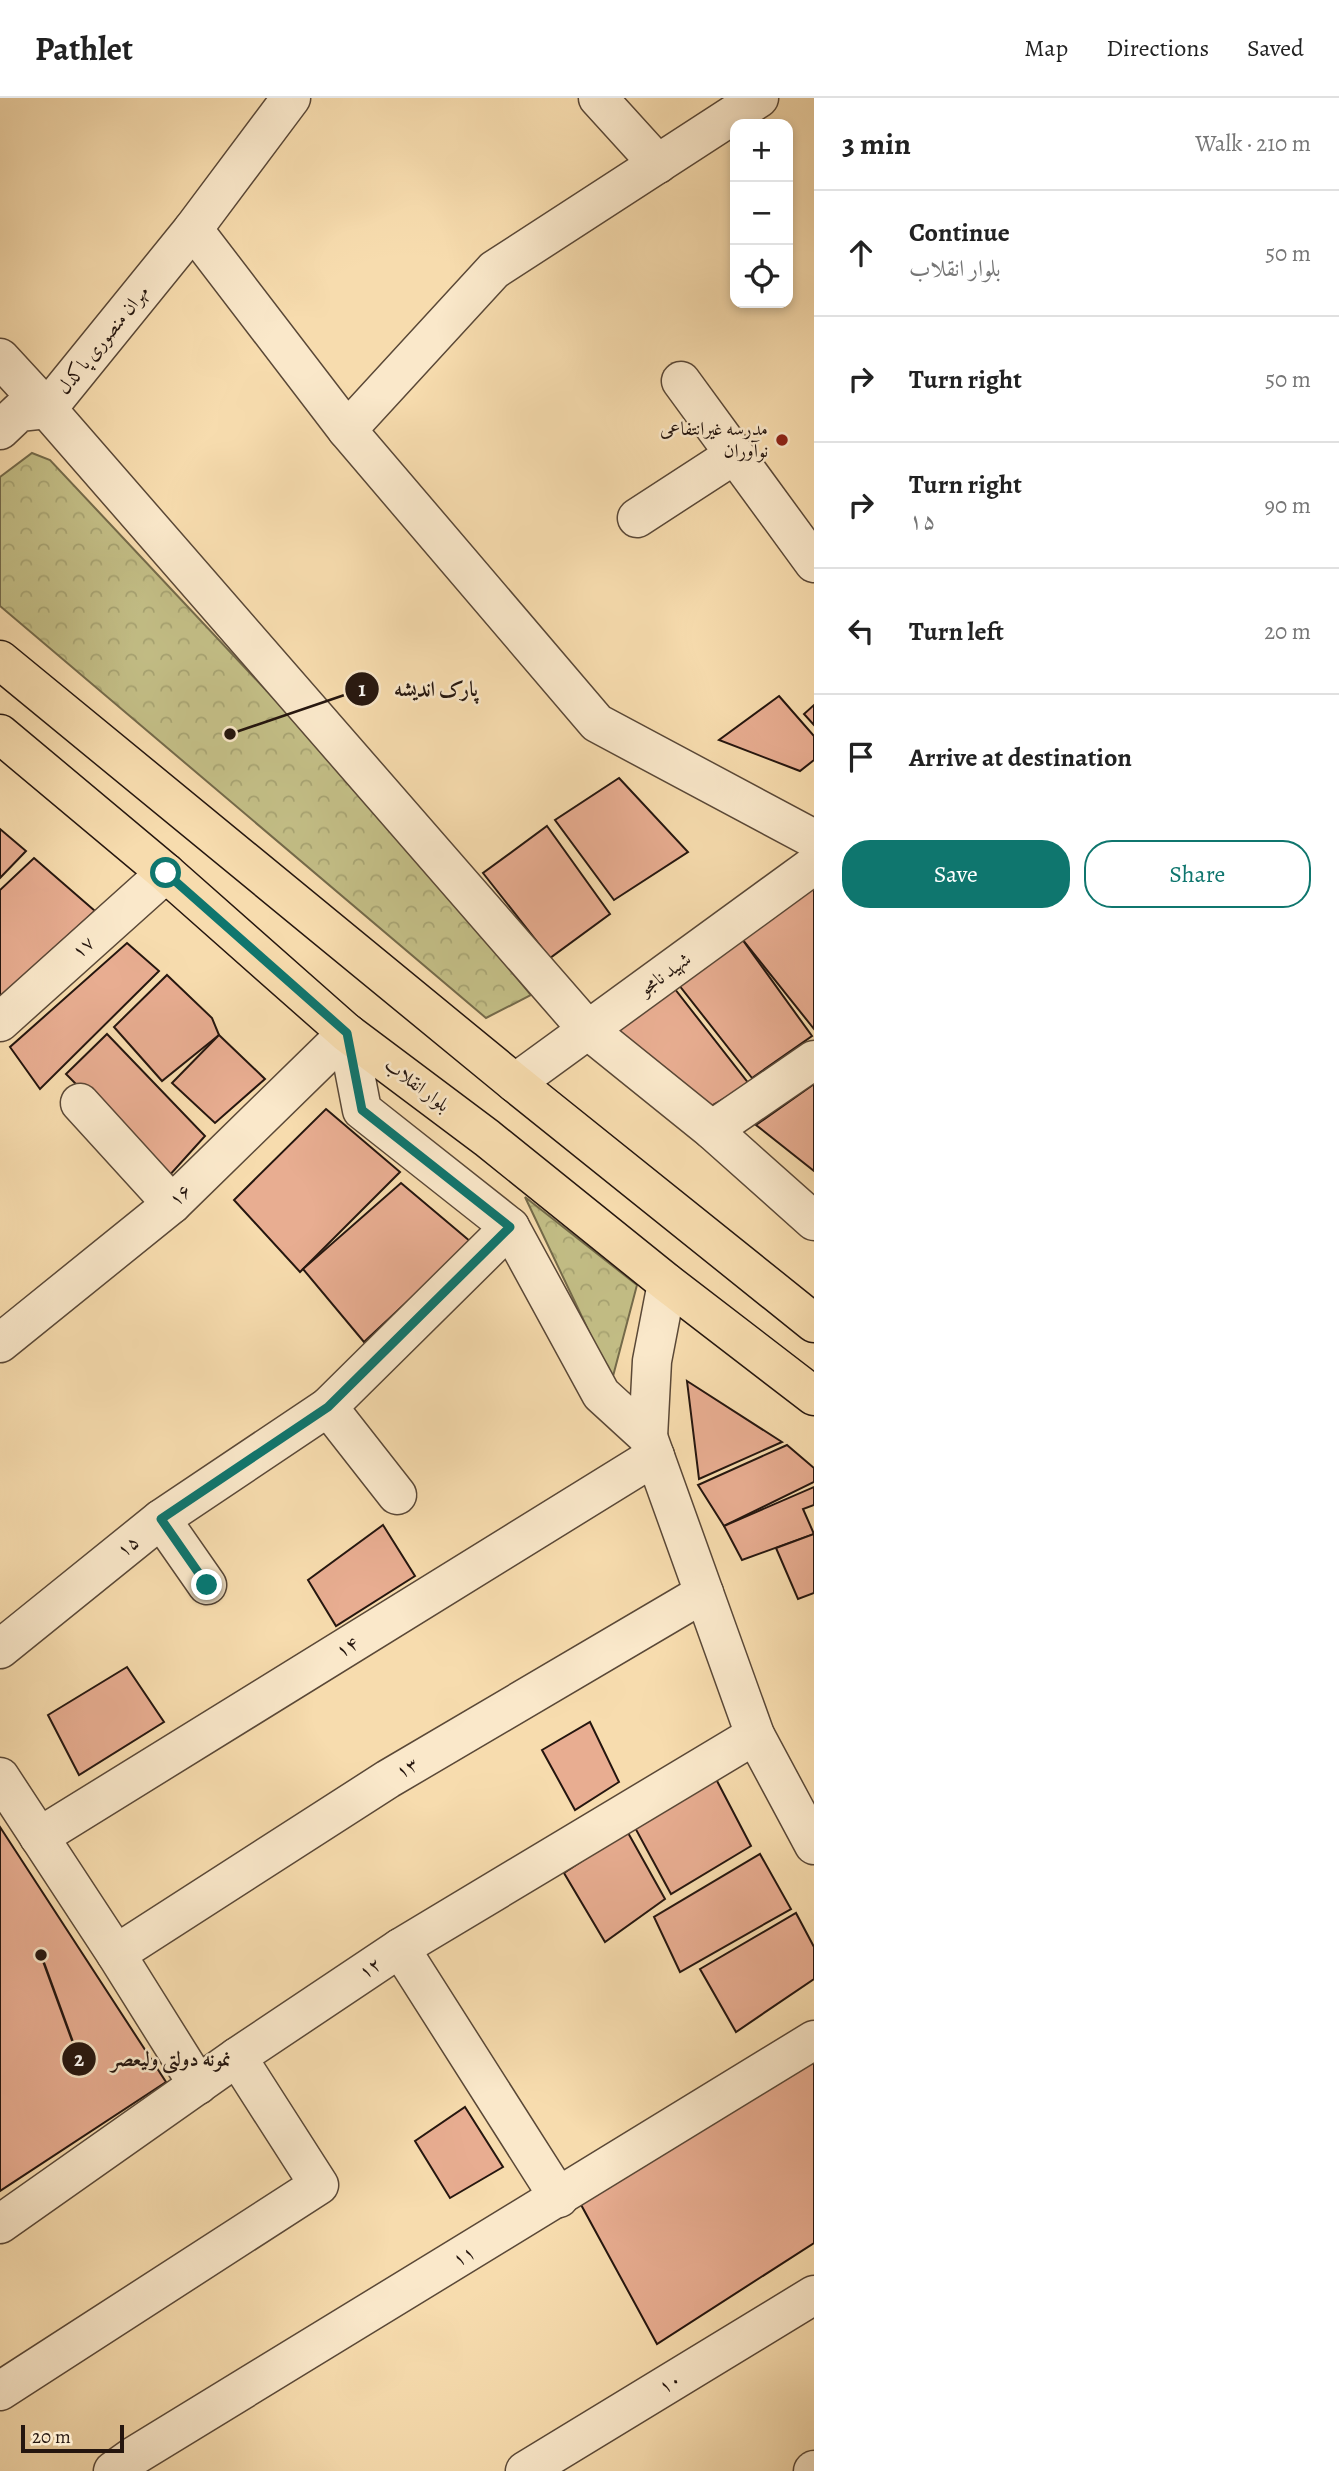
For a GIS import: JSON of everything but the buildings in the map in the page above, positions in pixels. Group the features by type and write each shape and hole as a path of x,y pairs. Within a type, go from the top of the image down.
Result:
{"main road":[{"path":"0,660 515,1083 814,1323"},
{"name":"بلوار انقلاب","path":"5,747 166,873 347,1033 487,1138 667,1283 814,1396"}],"street":[{"name":"مهران منصوری پاکدل","path":"0,430 19,412 47,409 193,229 291,98"},
{"path":"598,98 658,164"},
{"path":"347,430 494,270 759,98"},
{"path":"193,229 347,430 597,723 814,839"},
{"path":"0,358 588,1030 712,1130 814,1221"},
{"path":"681,381 814,562"},
{"path":"637,518 734,455"},
{"name":"شهید نامجو","path":"515,1083 814,865"},
{"name":"۱۷","path":"0,1021 166,873"},
{"path":"347,1033 362,1110 510,1227 601,1394 651,1447"},
{"name":"۱۶","path":"0,1343 172,1204 347,1033"},
{"path":"712,1130 814,1060"},
{"path":"80,1103 172,1204"},
{"name":"۱۵","path":"0,1649 161,1519 328,1407 510,1227"},
{"path":"667,1283 652,1361 651,1447 755,1735 814,1845"},
{"path":"328,1407 397,1495"},
{"name":"۱۴","path":"39,1838 651,1447"},
{"path":"161,1519 207,1585"},
{"name":"۱۳","path":"116,1954 388,1779 704,1593"},
{"name":"۱۲","path":"0,2224 237,2057 400,1948 755,1735"},
{"path":"0,1777 198,2085"},
{"path":"400,1948 559,2198"},
{"name":"۱۱","path":"113,2471 814,2040"},
{"path":"0,2391 319,2185 237,2057"},
{"name":"۱۰","path":"525,2471 814,2295"}],"green space":[{"path":"32,453 50,460 371,802 531,995 486,1018 0,606 0,477"},
{"path":"525,1197 637,1285 612,1380"}],"place":[{"name":"مدرسه غیرانتفاعی نوآوران","path":"782,440"},
{"name":"پارک اندیشه","path":"230,734"},
{"name":"نمونه دولتی ولیعصر","path":"41,1955"}],"route":[{"path":"166,873 347,1033 362,1110 510,1227 328,1407 161,1519 207,1585"}]}
